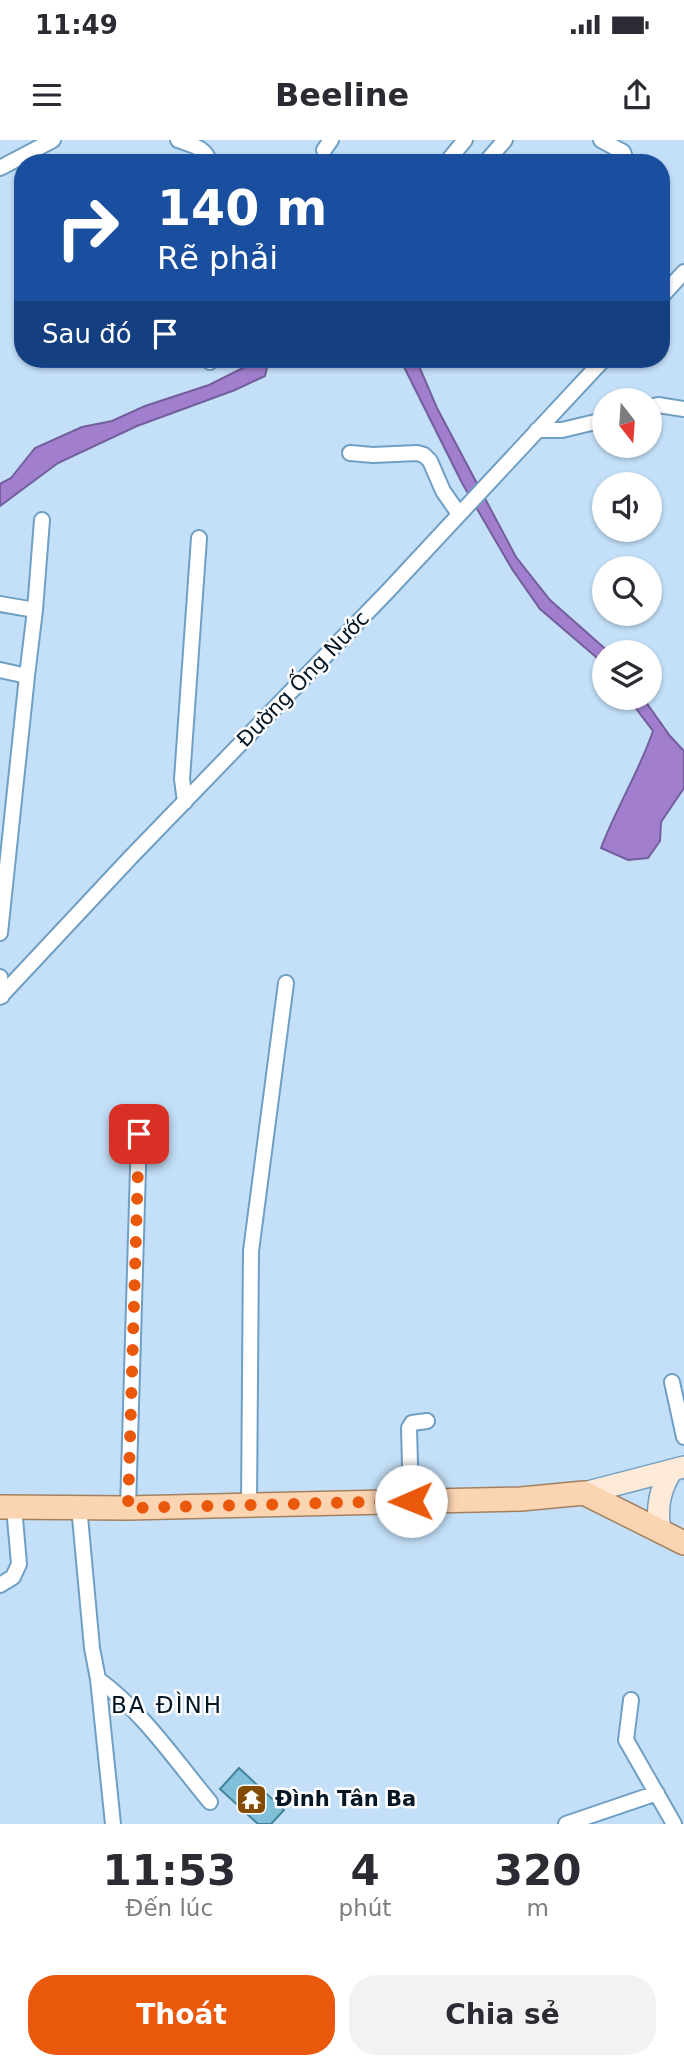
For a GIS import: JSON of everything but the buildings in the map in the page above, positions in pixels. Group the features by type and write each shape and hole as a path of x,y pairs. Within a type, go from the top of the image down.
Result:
{"main road":[{"path":"7,1507 128,1508 521,1499 584,1493 678,1468"},
{"path":"660,1530 657,1518 662,1487 678,1468"},
{"path":"584,1493 684,1543"}],"street":[{"path":"26,154 53,140"},
{"path":"178,140 201,149 206,154"},
{"path":"453,154 465,140"},
{"path":"493,154 505,140"},
{"path":"601,140 624,154"},
{"path":"670,287 684,272"},
{"name":"Đường Ống Nước","path":"1,997 388,591 596,368"},
{"path":"662,406 684,409"},
{"path":"537,430 562,430 592,423"},
{"path":"350,453 417,453 424,456 459,514"},
{"path":"0,933 35,610 42,520"},
{"path":"184,802 182,779 199,538"},
{"path":"0,604 35,610"},
{"path":"0,670 27,677"},
{"path":"0,977 1,997"},
{"path":"249,1505 251,1251 286,983"},
{"path":"128,1508 139,1134"},
{"path":"672,1382 684,1437"},
{"path":"411,1501 409,1428 412,1423 427,1421"},
{"path":"79,1506 92,1648 98,1679 113,1824"},
{"path":"0,1585 13,1577 19,1564 7,1507"},
{"path":"98,1679 121,1696 135,1711 210,1802"},
{"path":"631,1700 626,1740 674,1824"},
{"path":"566,1824 657,1793"}],"shaded area":[{"path":"243,368 267,368 265,376 235,390 137,426 58,463 0,506 0,484 11,478 35,448 82,427 112,421 145,406 209,385"},
{"path":"404,368 420,368 437,408 516,557 550,600 595,640 592,640 592,654 540,609 512,569 462,483"},
{"path":"637,710 652,710 684,751 684,788 661,822 660,841 648,858 628,860 601,848 653,731"}],"place":[{"name":"Đình Tân Ba","path":"252,1799"}],"district":[{"name":"BA ĐÌNH","path":"167,1705"}],"route":[{"path":"139,1134 128,1508 411,1501"}]}
